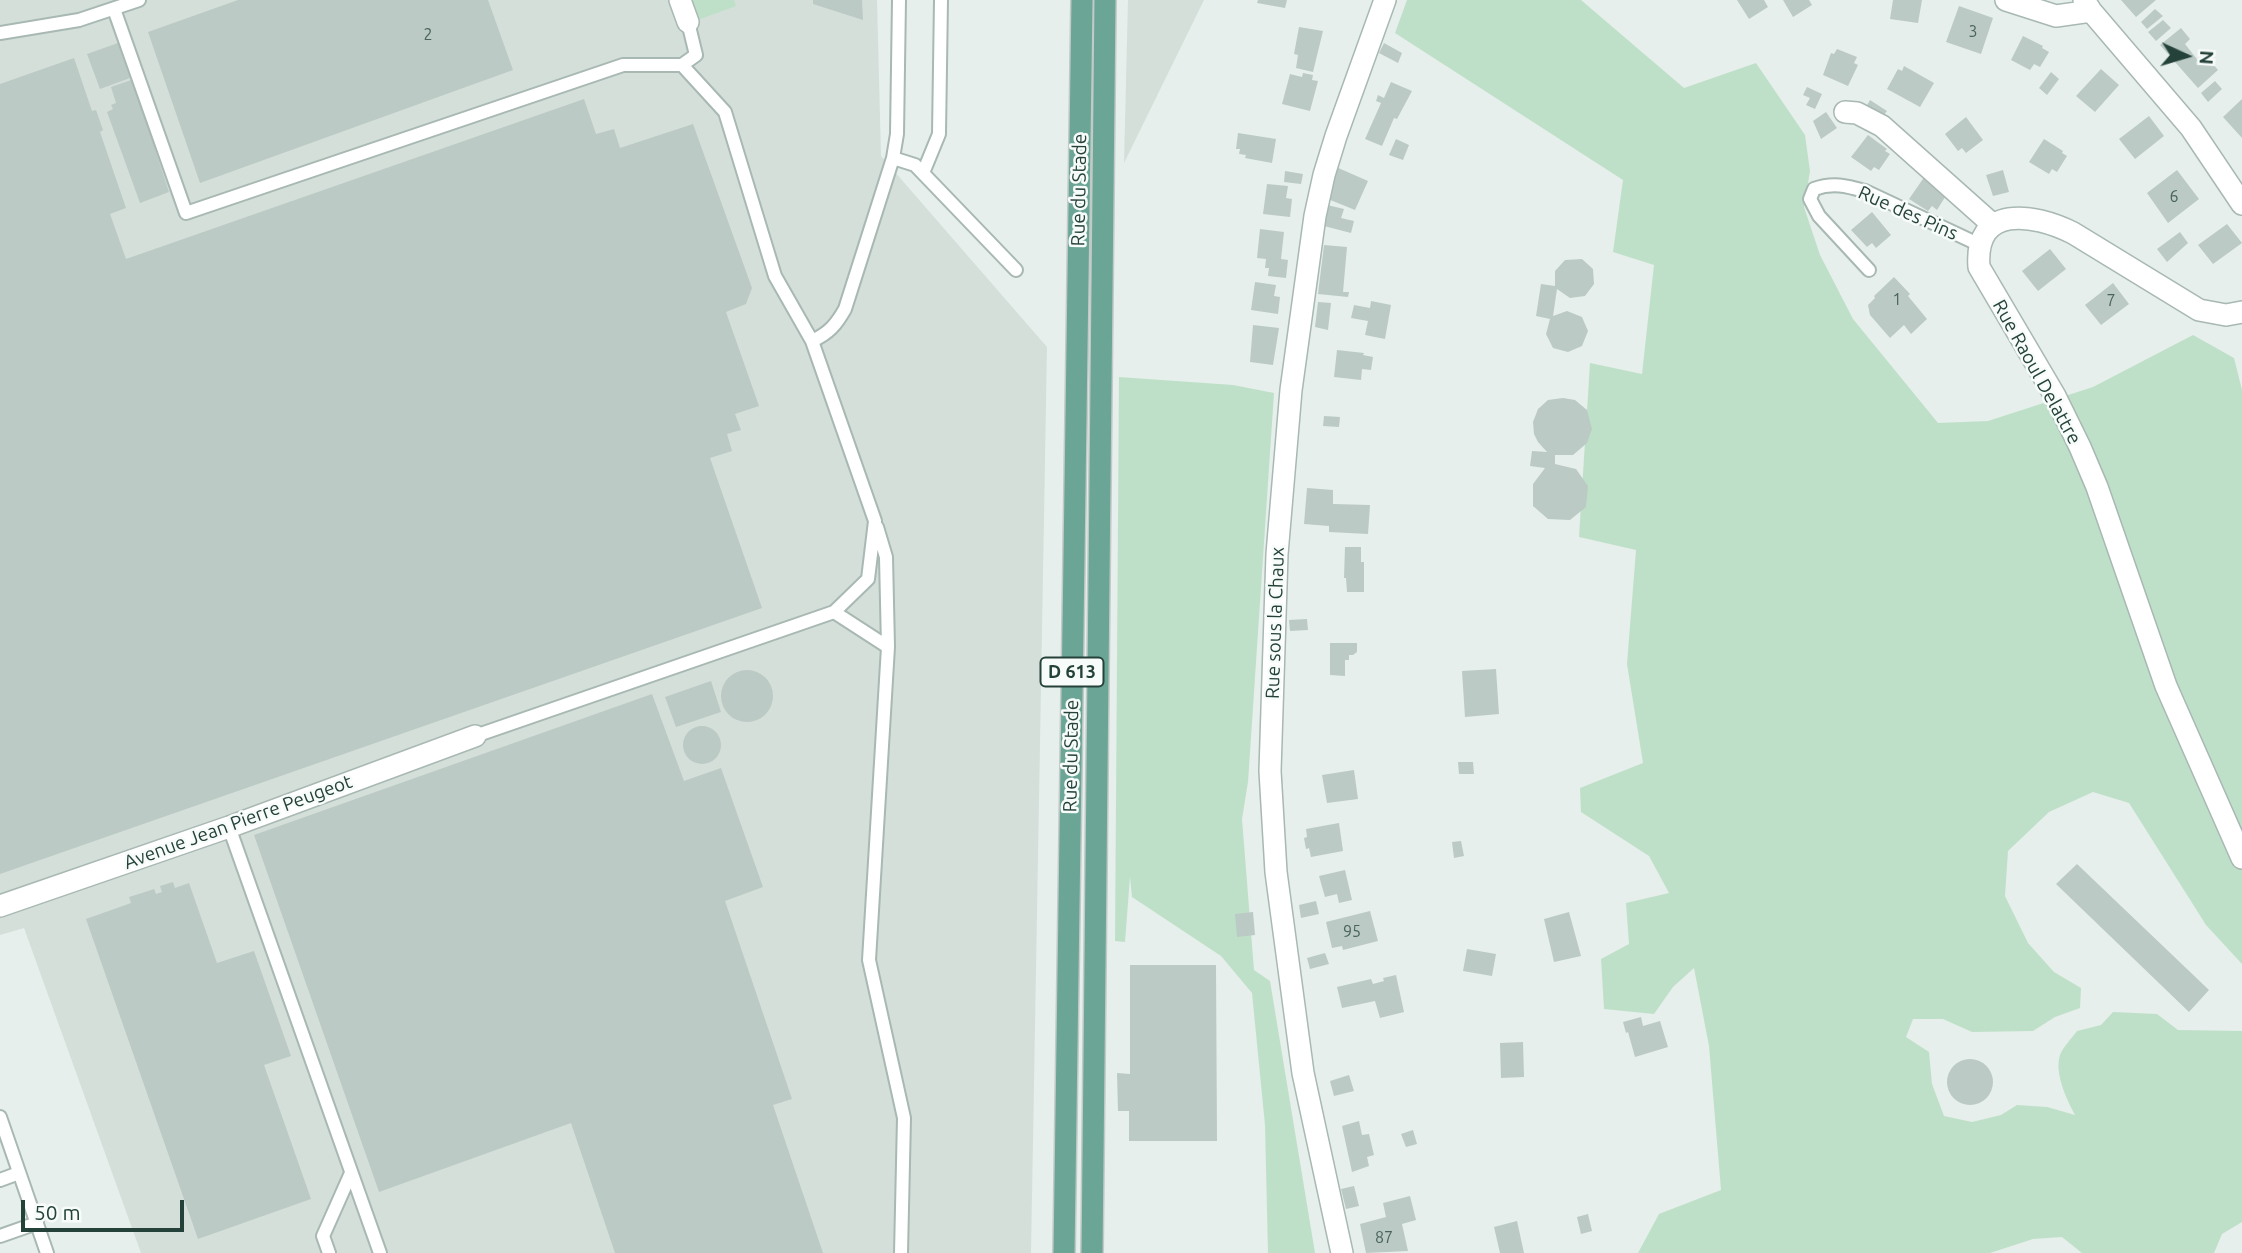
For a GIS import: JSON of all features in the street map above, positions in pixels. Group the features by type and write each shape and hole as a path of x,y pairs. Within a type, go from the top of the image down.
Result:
{"main road":[{"name":"Rue du Stade","path":"1064,1253 1082,0"},
{"name":"Rue du Stade","path":"1092,1253 1105,0"}],"street":[{"path":"680,0 688,22"},
{"name":"Rue sous la Chaux","path":"1342,1253 1303,1073 1276,872 1270,771 1276,567 1290,390 1315,216 1336,136 1385,0"},
{"path":"2006,0 2056,16 2087,6 2191,128 2239,193"},
{"path":"1845,112 1857,113 1882,126 1993,224"},
{"path":"1980,245 1983,236 1993,224 2022,218 2038,219 2056,225 2199,310 2226,315 2242,312"},
{"name":"Rue Raoul Delattre","path":"1980,245 1977,250 1979,267 2055,396 2093,477 2166,686 2242,858"},
{"name":"Avenue Jean Pierre Peugeot","path":"0,906 229,827 475,736"}],"lane":[{"path":"0,33 79,20 139,0"},
{"path":"812,341 827,334 845,309 892,158 897,134 899,0"},
{"path":"923,173 939,134 941,0"},
{"path":"114,9 186,213 623,65 682,65 696,55 688,22"},
{"path":"682,65 725,112 775,276 812,341 887,557 888,647 869,960 904,1118 901,1253"},
{"path":"892,158 915,165 1016,270"},
{"name":"Rue des Pins","path":"1869,270 1819,216 1810,199 1814,189 1827,184 1845,185 1865,191 1980,245"},
{"path":"475,736 834,612 868,579 875,521"},
{"path":"834,612 888,647"},
{"path":"229,827 380,1253"},
{"path":"1,1124 47,1253"},
{"path":"0,1180 19,1173"},
{"path":"329,1253 323,1236 351,1173"},
{"path":"0,1236 37,1223"}],"shaded area":[{"path":"0,0 877,0 881,156 1047,347 1031,1253 141,1253 24,928 0,935"},
{"path":"1128,0 1204,0 1124,163"}],"green space":[{"path":"690,0 734,0 736,6 698,20"},
{"path":"1407,0 1581,0 1684,88 1756,63 1805,135 1810,171 1804,207 1820,255 1853,319 1938,423 1988,421 2093,387 2193,335 2234,358 2242,390 2242,964 2206,925 2129,803 2093,792 2049,812 2008,851 2005,896 2028,943 2054,972 2081,988 2080,1008 2055,1017 2033,1031 1972,1032 1943,1019 1913,1019 1906,1037 1929,1052 1932,1084 1944,1116 1972,1122 2001,1115 2017,1105 2047,1107 2075,1115 2060,1078 2060,1055 2077,1031 2101,1025 2113,1012 2157,1014 2178,1030 2242,1031 2242,1222 2222,1234 2214,1253 2082,1253 2062,1237 2033,1239 1990,1253 1638,1253 1659,1214 1721,1190 1709,1046 1694,968 1673,987 1654,1014 1604,1009 1601,959 1629,944 1626,903 1669,893 1649,856 1581,812 1580,788 1643,763 1627,664 1636,550 1579,537 1590,363 1642,374 1654,265 1613,252 1623,180 1395,33"},
{"path":"1119,377 1233,385 1274,393 1248,782 1242,819 1254,970 1270,981 1315,1253 1268,1253 1265,1125 1252,993 1221,956 1132,897 1130,877 1125,942 1115,941"}],"building":[{"path":"238,0 488,0 513,70 200,183 148,32"},
{"path":"813,0 862,0 863,20 813,4"},
{"path":"1258,0 1287,0 1285,8 1257,3"},
{"path":"1737,0 1764,0 1768,7 1749,19"},
{"path":"1783,0 1809,0 1812,5 1793,17"},
{"path":"1893,0 1922,0 1918,23 1890,19"},
{"path":"2121,0 2156,0 2136,17"},
{"path":"1959,6 1993,18 1981,54 1946,42"},
{"path":"2155,9 2163,16 2147,29 2141,22"},
{"path":"2163,20 2171,28 2156,41 2148,32"},
{"path":"1299,27 1323,31 1313,72 1296,68 1298,55 1294,54"},
{"path":"2181,28 2190,39 2185,44 2200,63 2207,57 2218,70 2198,88 2160,45"},
{"path":"2023,36 2049,52 2040,67 2034,64 2030,70 2011,60"},
{"path":"118,43 130,78 100,89 87,54"},
{"path":"1384,43 1402,53 1398,63 1379,53"},
{"path":"1837,49 1857,57 1854,63 1858,65 1848,86 1823,75 1831,53 1834,54"},
{"path":"74,58 92,111 96,110 103,130 100,132 126,208 110,214 126,259 584,99 596,134 614,129 620,148 693,124 752,288 746,304 726,312 759,406 735,414 741,430 727,434 732,451 710,458 762,608 0,874 0,84"},
{"path":"1904,66 1934,83 1920,107 1887,89 1898,69 1902,71"},
{"path":"2101,69 2119,85 2095,112 2076,96"},
{"path":"2051,72 2059,79 2047,95 2039,88"},
{"path":"1303,73 1313,75 1312,80 1318,81 1310,111 1282,104 1290,74 1302,77"},
{"path":"140,77 164,146 155,149 169,192 140,203 107,112 113,109 111,105 116,103 111,87"},
{"path":"2215,81 2222,89 2208,102 2201,93"},
{"path":"1391,82 1412,91 1397,119 1394,118 1382,146 1365,139 1381,103 1376,101 1378,95 1384,98"},
{"path":"1807,87 1822,94 1815,109 1806,105 1810,98 1803,95"},
{"path":"2242,99 2242,138 2223,117"},
{"path":"1870,100 1887,111 1881,119 1865,109"},
{"path":"1826,112 1837,128 1821,139 1813,121"},
{"path":"2149,116 2164,136 2135,159 2119,139"},
{"path":"1966,117 1983,140 1966,153 1962,148 1958,151 1945,134"},
{"path":"1238,133 1276,139 1272,163 1245,158 1246,155 1239,154 1240,149 1236,149"},
{"path":"1868,135 1890,154 1879,170 1874,167 1871,171 1851,157"},
{"path":"1396,139 1409,145 1403,160 1389,155"},
{"path":"2044,139 2067,156 2057,172 2052,169 2049,174 2029,162"},
{"path":"1336,167 1368,181 1355,210 1323,197"},
{"path":"2003,170 2009,192 1993,196 1986,175"},
{"path":"2177,170 2199,199 2168,223 2147,193"},
{"path":"1285,171 1303,174 1301,184 1284,182"},
{"path":"1925,176 1947,194 1937,210 1932,206 1928,211 1909,199"},
{"path":"1267,184 1288,186 1286,198 1292,199 1290,217 1263,214"},
{"path":"1327,205 1344,209 1341,218 1354,221 1351,233 1324,226"},
{"path":"1872,212 1891,235 1876,248 1872,243 1867,247 1851,230"},
{"path":"2227,224 2242,243 2213,264 2198,245"},
{"path":"1260,229 1284,232 1281,259 1288,260 1286,278 1268,276 1266,259 1257,258"},
{"path":"2180,232 2188,243 2167,262 2157,249"},
{"path":"1324,245 1347,247 1343,292 1349,292 1348,297 1318,294"},
{"path":"2050,249 2066,269 2038,291 2022,271"},
{"path":"1582,259 1593,269 1594,284 1585,296 1570,298 1557,289 1553,316 1567,311 1582,317 1588,331 1582,346 1568,352 1553,348 1546,334 1550,319 1536,316 1541,284 1555,286 1555,271 1565,260"},
{"path":"1894,277 1927,319 1911,334 1904,325 1890,338 1870,315 1868,305"},
{"path":"1255,282 1276,285 1274,296 1280,297 1278,314 1251,310"},
{"path":"2113,283 2129,304 2101,325 2085,305"},
{"path":"1371,301 1391,305 1385,339 1365,335 1368,321 1351,318 1354,305 1370,308"},
{"path":"1318,302 1331,303 1328,330 1315,327"},
{"path":"1253,325 1279,328 1273,365 1250,362"},
{"path":"1337,350 1364,353 1363,355 1373,357 1371,370 1362,369 1361,380 1334,377"},
{"path":"1548,400 1575,400 1587,410 1592,429 1587,443 1573,455 1555,455 1555,464 1576,469 1588,486 1586,507 1570,520 1548,519 1533,506 1533,484 1545,468 1530,466 1532,451 1547,452 1534,434 1533,422 1538,409"},
{"path":"1324,416 1340,417 1339,427 1323,426"},
{"path":"1307,488 1333,490 1333,504 1370,505 1368,534 1329,532 1329,526 1304,524"},
{"path":"1345,547 1361,547 1364,592 1347,592 1344,578"},
{"path":"1307,619 1308,630 1290,631 1289,620"},
{"path":"1330,643 1357,643 1357,652 1349,655 1349,660 1345,660 1345,676 1330,675"},
{"path":"1496,669 1499,714 1465,717 1462,671"},
{"path":"747,670 766,677 773,696 766,715 747,722 728,715 721,696 728,677"},
{"path":"711,681 721,712 676,727 665,697"},
{"path":"652,694 684,781 721,768 763,887 725,901 792,1099 773,1105 823,1253 615,1253 571,1123 379,1192 254,835"},
{"path":"702,726 715,732 721,745 715,758 702,764 689,758 683,745 689,732"},
{"path":"1458,762 1473,762 1474,774 1459,774"},
{"path":"1354,770 1358,799 1327,803 1322,775"},
{"path":"1339,823 1343,851 1311,857 1304,838 1307,837 1306,829"},
{"path":"1461,841 1464,856 1454,858 1452,842"},
{"path":"2077,864 2209,990 2189,1012 2056,884"},
{"path":"1345,870 1352,900 1339,903 1337,894 1325,897 1319,876"},
{"path":"173,882 175,888 189,883 217,963 254,951 291,1056 264,1065 311,1199 198,1239 86,919 131,903 129,897 154,889 156,894 162,892 160,886"},
{"path":"1316,901 1319,914 1301,918 1299,905"},
{"path":"1370,911 1378,941 1343,950 1342,946 1332,948 1326,922"},
{"path":"1253,912 1255,935 1237,937 1235,914"},
{"path":"1569,912 1581,956 1554,962 1544,919"},
{"path":"1467,949 1496,954 1492,976 1463,971"},
{"path":"1325,953 1329,964 1310,969 1307,958"},
{"path":"1130,965 1216,965 1217,1141 1129,1141 1129,1111 1118,1111 1117,1073 1130,1074"},
{"path":"1396,975 1404,1012 1380,1018 1375,1001 1342,1008 1337,987 1371,979 1373,984"},
{"path":"1641,1017 1643,1026 1660,1021 1668,1047 1635,1057 1623,1022"},
{"path":"1523,1042 1524,1077 1501,1078 1500,1043"},
{"path":"1970,1059 1979,1060 1986,1066 1992,1073 1992,1091 1986,1098 1979,1104 1970,1105 1961,1104 1954,1098 1948,1091 1947,1082 1948,1073 1954,1066 1961,1060"},
{"path":"1349,1075 1354,1091 1334,1096 1330,1081"},
{"path":"1359,1121 1362,1135 1369,1134 1374,1155 1367,1157 1369,1166 1352,1172 1342,1126"},
{"path":"1413,1130 1417,1144 1406,1147 1401,1134"},
{"path":"1354,1186 1359,1206 1346,1209 1341,1189"},
{"path":"1410,1196 1416,1220 1402,1224 1408,1251 1366,1253 1360,1224 1386,1217 1383,1203"},
{"path":"1588,1214 1592,1231 1581,1234 1577,1217"},
{"path":"1517,1221 1524,1253 1500,1253 1494,1227"}]}
